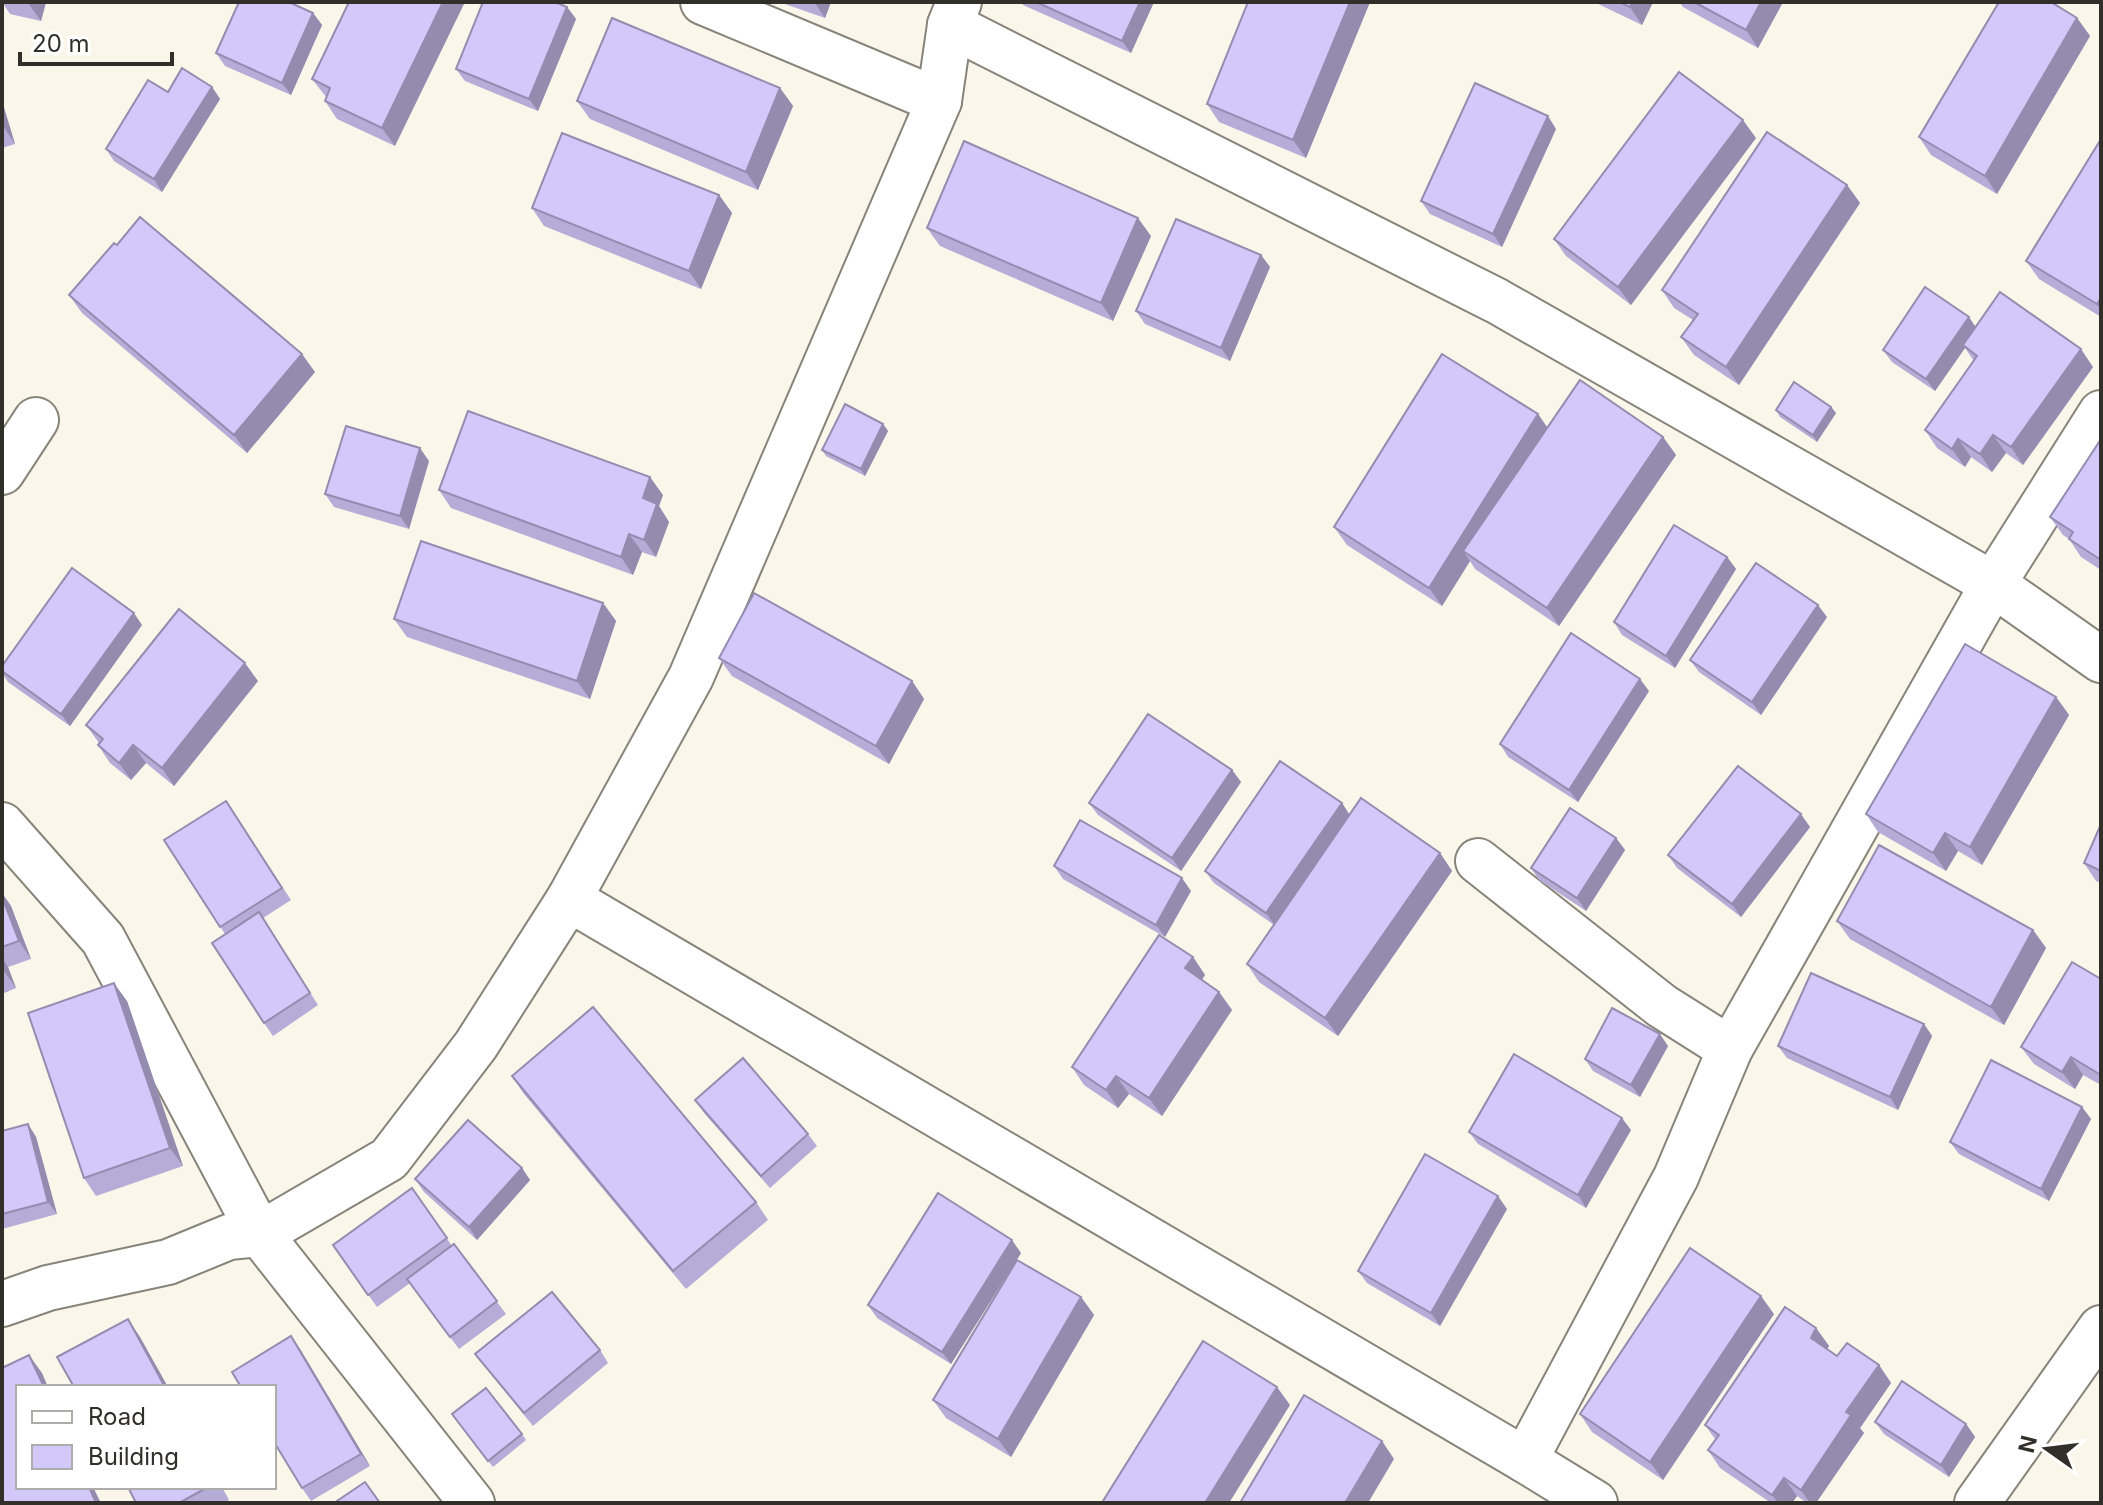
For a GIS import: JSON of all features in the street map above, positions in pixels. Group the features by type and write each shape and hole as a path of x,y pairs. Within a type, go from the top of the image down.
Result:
{"street":[{"path":"703,2 939,101"},
{"path":"2,1304 48,1288 168,1262 229,1237 260,1234 389,1159 476,1045 569,899 691,677 939,101 954,13 1497,301 1993,584 2101,660"},
{"path":"1525,1460 1676,1177 1730,1049 1993,584 2101,413"},
{"path":"2,472 36,420"},
{"path":"2,825 103,939 260,1234 472,1503"},
{"path":"1478,861 1662,1006 1730,1049"},
{"path":"569,899 1595,1503"},
{"path":"1977,1503 2101,1328"}],"building":[{"path":"239,2 289,2 313,13 282,83 216,53"},
{"path":"349,2 443,2 382,128 325,101 330,88 312,79"},
{"path":"483,2 555,2 567,7 529,99 456,69"},
{"path":"1036,2 1140,2 1122,41"},
{"path":"1248,2 1350,2 1293,140 1207,104"},
{"path":"1694,2 1761,2 1746,30"},
{"path":"1999,2 2051,2 2077,18 1985,176 1919,137"},
{"path":"612,18 780,88 746,172 577,101"},
{"path":"182,68 212,87 154,179 106,149 148,80 168,92"},
{"path":"1679,72 1743,120 1618,287 1554,239"},
{"path":"1475,83 1548,116 1493,234 1421,201"},
{"path":"1767,132 1847,185 1726,367 1681,337 1698,314 1662,290"},
{"path":"562,133 719,195 689,271 532,208"},
{"path":"2101,139 2101,298 2097,304 2026,261"},
{"path":"964,141 1138,218 1101,303 927,228"},
{"path":"140,217 302,354 234,435 69,295"},
{"path":"1176,219 1261,255 1221,348 1136,311"},
{"path":"1925,287 1969,317 1926,379 1883,350"},
{"path":"2000,292 2081,349 2011,447 1993,435 1980,454 1958,439 1952,449 1925,430 1977,356 1963,345"},
{"path":"1442,354 1538,414 1429,588 1334,527"},
{"path":"1580,380 1663,437 1547,608 1463,551"},
{"path":"1794,382 1831,407 1813,435 1776,410"},
{"path":"845,404 883,424 861,469 822,450"},
{"path":"468,411 650,477 643,498 657,504 644,540 629,534 621,557 439,490"},
{"path":"346,426 420,448 400,516 325,494"},
{"path":"2101,439 2101,560 2069,539 2073,532 2050,517"},
{"path":"1674,525 1727,557 1666,656 1614,622"},
{"path":"421,541 603,603 577,681 394,619"},
{"path":"1756,563 1818,605 1752,702 1690,660"},
{"path":"72,568 134,613 61,714 2,671 2,666"},
{"path":"754,593 912,681 876,746 719,658"},
{"path":"179,609 245,663 162,768 133,745 119,763 98,745 103,739 86,725"},
{"path":"1571,633 1640,679 1569,790 1500,744"},
{"path":"1965,644 2056,697 1970,847 1945,833 1933,853 1866,814"},
{"path":"1148,714 1232,770 1172,858 1089,803"},
{"path":"1280,761 1342,803 1266,913 1205,871"},
{"path":"1738,766 1801,814 1732,904 1668,855"},
{"path":"1361,798 1440,853 1325,1018 1247,964"},
{"path":"226,801 282,888 220,927 164,840"},
{"path":"1570,808 1616,838 1577,898 1531,868"},
{"path":"1080,820 1182,878 1156,925 1054,866"},
{"path":"2101,824 2101,871 2084,863"},
{"path":"1879,845 2033,930 1991,1007 1837,921"},
{"path":"2,897 19,941 2,947"},
{"path":"259,912 310,993 264,1023 212,943"},
{"path":"1159,935 1193,957 1185,968 1219,992 1149,1098 1116,1076 1106,1090 1072,1067"},
{"path":"2072,962 2101,979 2101,1075 2071,1057 2062,1072 2021,1047"},
{"path":"1811,973 1924,1024 1890,1097 1778,1046"},
{"path":"114,983 170,1148 84,1178 28,1013"},
{"path":"593,1007 756,1202 673,1271 512,1076"},
{"path":"1612,1008 1660,1034 1631,1085 1585,1059"},
{"path":"1514,1054 1622,1118 1578,1195 1469,1132"},
{"path":"743,1058 808,1134 761,1176 695,1100"},
{"path":"1991,1060 2082,1107 2041,1189 1950,1142"},
{"path":"468,1120 522,1168 469,1227 415,1179"},
{"path":"28,1124 48,1202 2,1214 2,1131"},
{"path":"1425,1154 1498,1196 1431,1313 1358,1271"},
{"path":"412,1188 447,1238 368,1295 333,1245"},
{"path":"938,1193 1012,1240 942,1352 868,1305"},
{"path":"454,1244 497,1301 450,1337 407,1279"},
{"path":"1690,1248 1761,1296 1650,1462 1580,1414"},
{"path":"1017,1260 1081,1297 998,1439 933,1400"},
{"path":"552,1292 600,1350 524,1413 475,1354"},
{"path":"1785,1307 1816,1328 1811,1338 1837,1356 1847,1343 1879,1365 1846,1412 1851,1415 1801,1490 1784,1478 1772,1495 1708,1450 1719,1435 1705,1425"},
{"path":"128,1319 164,1385 73,1385 57,1357"},
{"path":"291,1336 361,1454 302,1488 276,1445 276,1385 240,1385 232,1372"},
{"path":"1203,1341 1277,1387 1205,1503 1106,1503 1103,1501"},
{"path":"29,1355 43,1385 16,1385 16,1489 90,1489 96,1503 2,1503 2,1368"},
{"path":"1902,1381 1966,1424 1941,1465 1875,1422"},
{"path":"486,1388 522,1434 488,1461 452,1414"},
{"path":"1304,1395 1382,1441 1345,1503 1240,1503"},
{"path":"365,1482 380,1503 334,1503"},
{"path":"129,1489 204,1489 179,1503 136,1503"}]}
